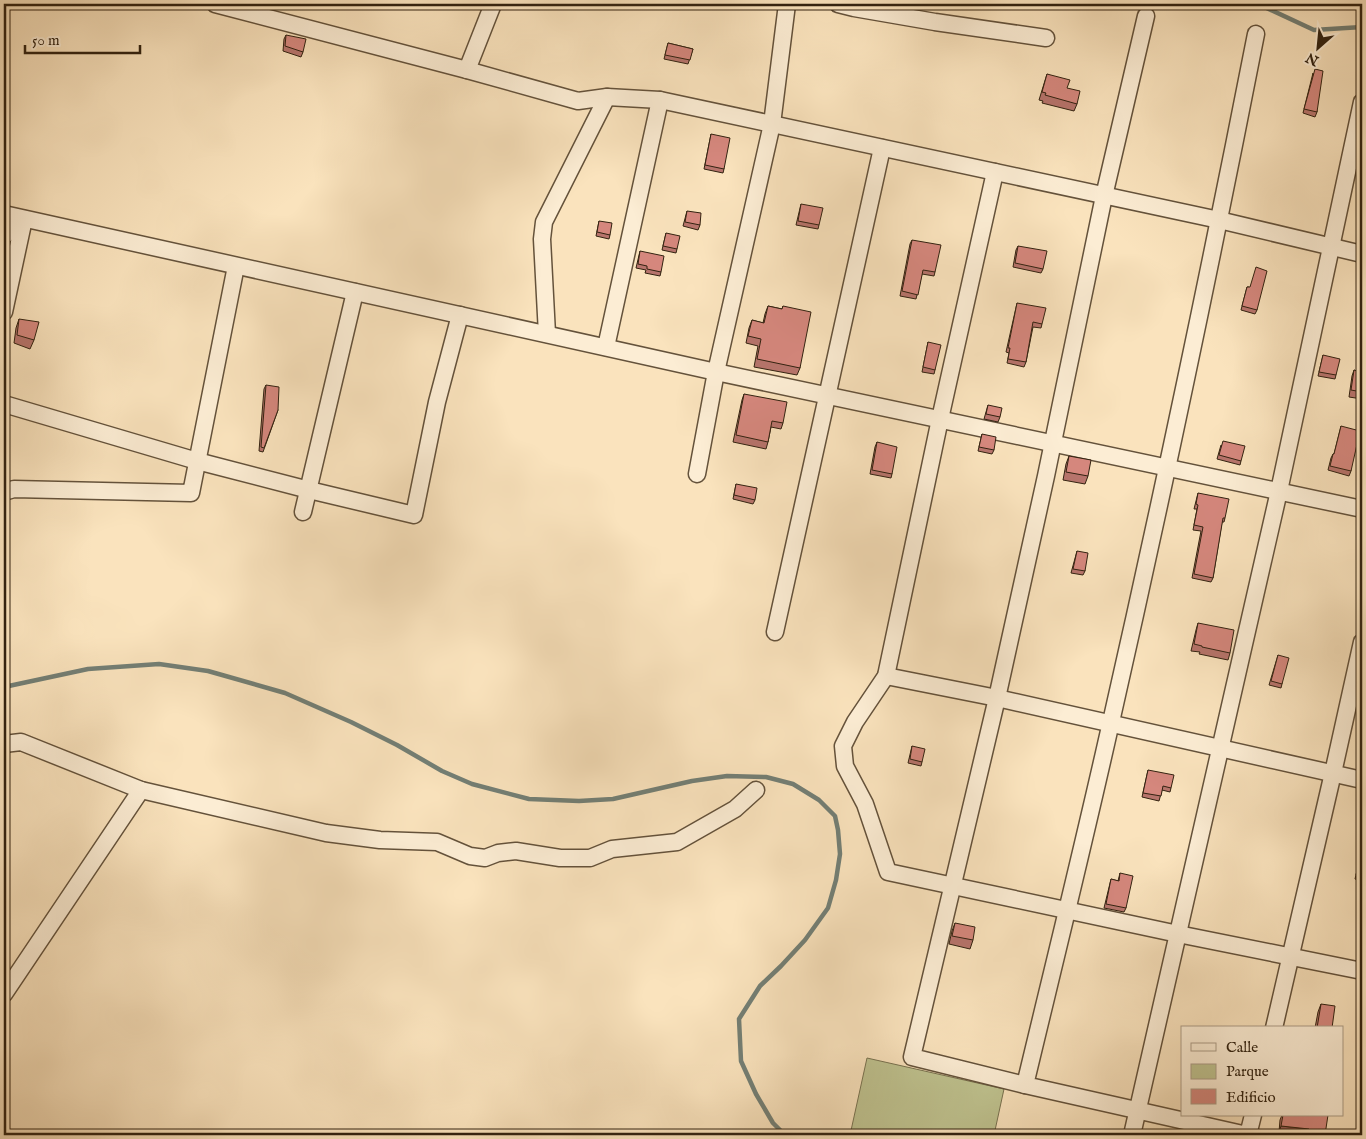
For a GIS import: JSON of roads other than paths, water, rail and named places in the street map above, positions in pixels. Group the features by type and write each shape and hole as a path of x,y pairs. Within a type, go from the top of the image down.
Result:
{"street":[{"path":"215,4 578,101 607,97 660,100 1220,220 1362,254"},
{"path":"467,70 493,4"},
{"path":"697,474 716,372 772,124 787,4"},
{"path":"838,4 935,22 1046,38"},
{"path":"1146,16 1104,196 1053,443 997,698 912,1058 1248,1135 1253,1116"},
{"path":"1025,1085 1111,724 1220,220 1256,34"},
{"path":"547,334 542,239 544,222 607,97"},
{"path":"606,348 660,100"},
{"path":"1132,1135 1279,491 1362,102"},
{"path":"775,632 882,148"},
{"path":"995,172 940,419 886,676 855,722 843,746 845,766 865,804 888,872 1362,972"},
{"path":"4,214 716,372 1362,509"},
{"path":"4,236 24,218"},
{"path":"4,312 24,218"},
{"path":"4,492 14,489 191,493 236,266"},
{"path":"303,512 355,292"},
{"path":"4,404 197,461 414,515 437,402 460,315"},
{"path":"1275,1026 1334,773 1362,642"},
{"path":"886,676 997,698 1362,780"},
{"path":"4,744 21,742 141,790 326,833 380,840 437,842 470,856 485,858 498,853 516,851 560,858 590,858 612,849 677,842 735,809 756,790"},
{"path":"4,994 141,790"}],"waterway":[{"path":"1258,4 1314,30 1362,27"},
{"path":"4,687 88,669 159,664 208,671 285,693 351,722 397,745 442,771 472,784 529,799 579,801 613,799 692,781 727,776 766,777 793,784 819,800 835,816 840,854 836,880 828,908 805,940 760,986 739,1019 741,1061 756,1094 773,1123 785,1135"}]}
